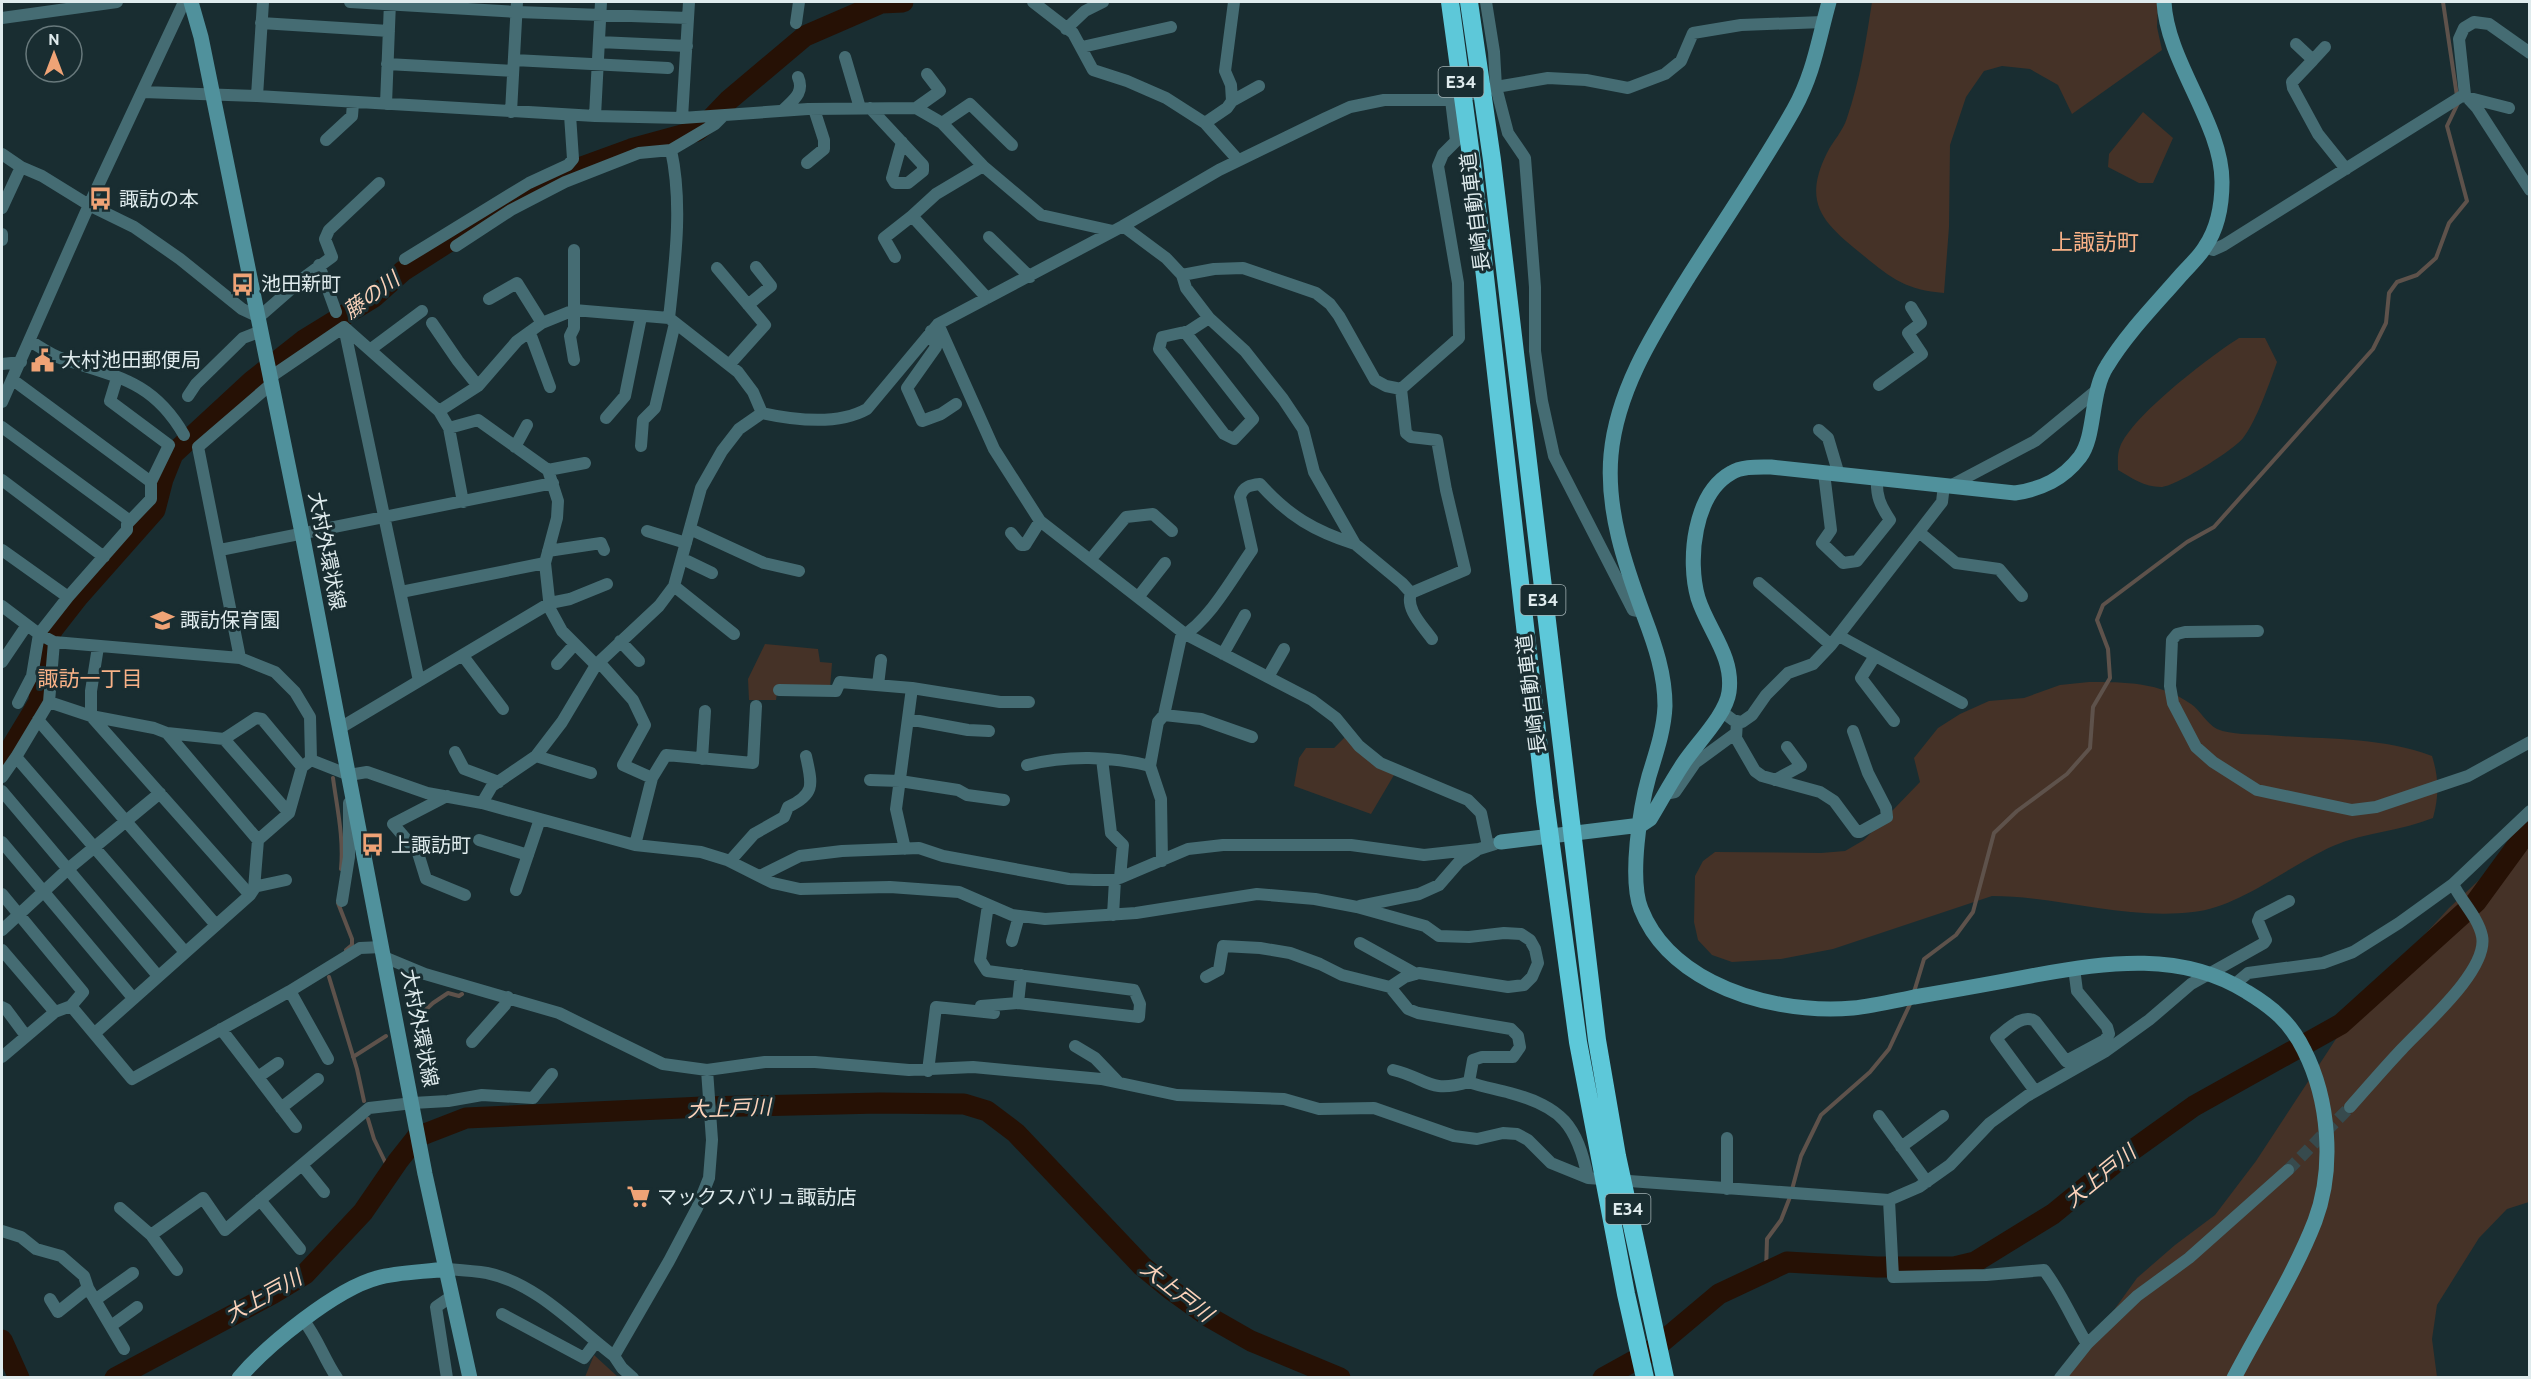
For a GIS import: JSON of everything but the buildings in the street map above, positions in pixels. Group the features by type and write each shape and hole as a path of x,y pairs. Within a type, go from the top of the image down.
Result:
{"highway":[{"name":"長崎自動車道","path":"1450,2 1472,163 1545,801 1578,1042 1626,1294 1646,1377"},
{"name":"長崎自動車道","path":"1469,2 1492,160 1597,1040 1617,1156 1665,1377"}],"street":[{"path":"2,18 117,2"},
{"path":"2,402 89,205 184,2"},
{"name":"大村外環状線","path":"191,2 214,94 302,533 414,1107 425,1174 446,1269"},
{"path":"257,96 263,2"},
{"path":"350,2 517,7 600,15 688,18"},
{"path":"595,116 601,2"},
{"path":"682,118 689,2"},
{"path":"796,23 799,2"},
{"path":"1033,2 1073,33 1093,70 1166,98 1205,123 1238,160"},
{"path":"1066,29 1086,11 1103,2"},
{"path":"1232,101 1231,85 1225,71 1234,2"},
{"path":"1486,2 1494,52 1496,87 1508,133 1526,158 1535,286 1536,351 1542,400 1554,456 1633,610 1642,612"},
{"path":"1829,2 1815,63 1795,107 1670,307 1641,358 1620,407 1611,456 1612,509 1626,564 1663,677 1665,709 1660,743 1647,782 1636,851 1636,891 1641,909 1650,927 1674,956 1700,976 1730,991 1762,1001 1795,1006 1853,1008 2074,968 2148,962 2180,966 2210,974 2235,984 2264,1002 2295,1030 2313,1067 2324,1109 2326,1160 2316,1218 2288,1277 2234,1377"},
{"path":"760,876 800,856 919,848 943,856 1069,879 1117,879 1188,849 1234,844 1351,845 1424,855 1641,825 1650,819 1684,763 1721,711 1729,693 1726,658 1698,598 1694,575 1698,525 1706,499 1726,476 1733,471 1751,467 2015,493 2052,483 2067,472 2082,454 2097,390 2106,367 2125,340 2205,247 2218,219 2222,201 2222,178 2218,153 2170,34 2164,2"},
{"path":"386,104 390,3"},
{"path":"511,112 517,7"},
{"path":"482,803 492,786 536,756 561,722 597,664 659,606 674,586 701,488 722,451 739,429 762,413 794,420 855,416 867,409 934,327 1030,277 1238,160 1350,107 1384,100 1451,100 1496,87 1548,78 1586,80 1628,88 1665,74 1681,61 1693,33 1741,25 1823,22"},
{"path":"2459,98 2459,39 2464,28 2474,22 2489,24 2529,53"},
{"path":"261,23 389,31"},
{"path":"1082,47 1171,27"},
{"path":"599,42 687,46"},
{"path":"2296,44 2313,60"},
{"path":"2325,47 2292,82 2293,88 2318,134 2346,169"},
{"path":"845,57 865,108 902,142"},
{"path":"387,64 598,65 668,69"},
{"path":"916,108 940,91 927,74"},
{"path":"783,111 800,94 802,85 798,77"},
{"path":"1205,123 1227,108 1232,101 1259,86"},
{"path":"143,92 257,96 570,115 682,118 813,109 916,108 942,123 983,166 1041,215 1118,228 1166,258 1182,275 1186,288 1209,318 1245,351 1283,399 1303,429 1314,472 1355,544"},
{"path":"2205,247 2213,250 2224,245 2459,98 2509,108"},
{"path":"2459,98 2477,108 2529,190"},
{"path":"1401,389 1460,338 1458,283 1438,166 1443,154 1456,141 1451,100"},
{"path":"326,140 352,116 353,103"},
{"path":"942,123 970,104 1012,145"},
{"path":"807,163 824,149 824,140 813,109"},
{"path":"405,259 529,183 568,165 573,159 570,115"},
{"path":"456,246 511,210 565,182 639,153 671,150 715,124 723,116"},
{"path":"640,446 643,420 656,408 672,320 677,176 671,150"},
{"path":"2,154 89,205 134,227 180,259 242,309 261,330"},
{"path":"895,257 884,238 936,194 983,166"},
{"path":"2,208 21,167"},
{"path":"188,396 195,377 243,338 261,330 319,265 333,257 325,239 329,230 379,183"},
{"path":"912,216 987,298"},
{"path":"2,234 2,240"},
{"path":"989,237 1030,277"},
{"path":"574,250 574,328 570,336 574,360"},
{"path":"319,265 336,312"},
{"path":"748,305 771,286 756,267"},
{"path":"717,268 765,325 729,365"},
{"path":"1182,275 1214,269 1243,268 1316,294 1330,304 1339,316 1375,380 1386,386 1401,389"},
{"path":"489,299 517,283 542,323"},
{"path":"1879,385 1922,354 1908,333 1921,323 1911,307"},
{"path":"439,411 478,386 517,341 542,323 574,310 672,320 738,372 753,392 762,413"},
{"path":"371,350 422,311"},
{"path":"606,418 625,396 641,317"},
{"path":"1185,332 1253,419 1234,439 1224,434 1158,349 1162,338 1185,332 1209,318"},
{"path":"432,323 458,362 478,386"},
{"path":"344,327 439,411 449,428 463,502"},
{"path":"240,658 198,447 270,380 344,327"},
{"path":"344,327 419,681"},
{"path":"934,327 936,347 907,388 922,421 941,414 956,404"},
{"path":"934,327 994,449 1040,521 1185,634 1312,700 1336,718 1359,746 1380,763 1468,800 1481,813 1489,846"},
{"path":"530,333 550,387"},
{"path":"30,341 61,358 86,365 117,378 125,378 149,393 162,405 184,435"},
{"path":"2,364 21,362"},
{"path":"18,703 32,676 39,634 127,530 127,524 151,499 151,482 169,445 110,401 117,378"},
{"path":"13,380 151,482"},
{"path":"1401,389 1406,433 1410,437 1437,440 1465,570 1411,593"},
{"path":"1665,794 1675,792 1695,763 1752,715 1766,695 1788,673 1812,664 1835,640 1942,502 1947,486 2035,441 2097,390"},
{"path":"449,428 478,420 548,470 558,501 557,519 547,557 550,609 562,631 633,700 645,725 623,765 652,778"},
{"path":"515,447 527,425"},
{"path":"2,427 130,521"},
{"path":"1820,430 1828,438 1831,474 1831,530 1822,543 1843,563 1857,561 1890,520 1880,506 1876,494 1877,478"},
{"path":"548,470 585,463"},
{"path":"2,480 104,557"},
{"path":"220,550 553,483"},
{"path":"1162,861 1161,800 1150,766 1158,722 1164,715 1181,637 1210,610 1252,550 1240,497 1241,491 1249,486 1260,484 1285,510 1327,535 1355,544 1402,582 1411,593 1410,607 1432,639"},
{"path":"1090,560 1126,517 1153,514 1172,531"},
{"path":"1011,533 1022,545 1025,545 1040,521"},
{"path":"690,529 764,563 799,571"},
{"path":"647,531 686,543"},
{"path":"1919,532 1956,563 1999,569 2022,596"},
{"path":"401,592 601,543 604,550"},
{"path":"2,550 68,597"},
{"path":"683,559 712,573"},
{"path":"1138,596 1165,563"},
{"path":"1760,583 1835,640 1875,656 1962,703"},
{"path":"340,728 550,603 570,599 607,584"},
{"path":"674,586 735,634"},
{"path":"2,606 39,634 54,642 240,658 274,672 295,692 310,717 307,764 289,813 258,840 252,891"},
{"path":"1223,654 1245,615"},
{"path":"2,662 27,625"},
{"path":"2258,631 2177,634 2172,640 2169,686 2173,703 2196,747 2213,762 2257,790 2352,810 2376,807 2468,776 2529,742"},
{"path":"620,641 639,661"},
{"path":"2,777 49,702 54,642"},
{"path":"557,664 575,645"},
{"path":"98,646 91,691 91,716 252,891"},
{"path":"1268,677 1284,649"},
{"path":"463,656 503,709"},
{"path":"1875,656 1862,678 1894,721"},
{"path":"878,686 881,660"},
{"path":"779,690 836,691 840,682 912,688 1000,702 1029,702"},
{"path":"905,849 896,809 912,688"},
{"path":"49,702 91,716 154,728 167,733 224,739 256,718 262,719 307,764 349,775 367,772 427,794 482,803 635,844 701,852 730,861 773,883 800,889 890,887 959,892 1019,916 1045,919 1113,915 1257,894 1314,899 1357,907 1425,926 1439,936 1469,938 1504,933 1521,934 1530,940 1536,950 1538,963 1532,977 1524,985 1508,987 1416,974 1405,976 1390,987"},
{"path":"635,844 652,778 666,755 753,763 756,706"},
{"path":"702,759 705,711"},
{"path":"1721,711 1737,727"},
{"path":"1164,715 1202,719 1252,737"},
{"path":"908,719 968,730 988,731"},
{"path":"38,720 216,924"},
{"path":"1737,727 1736,738 1755,771 1762,776 1820,792 1834,801 1857,832 1887,817 1886,808 1868,773 1853,731"},
{"path":"167,733 258,840"},
{"path":"224,739 289,813"},
{"path":"1775,780 1801,766 1787,747"},
{"path":"455,752 464,769 499,782"},
{"path":"536,756 591,773"},
{"path":"730,861 754,834 784,817 788,807 803,800 809,793 811,786 806,756"},
{"path":"16,757 185,952"},
{"path":"1027,765 1080,758 1123,759 1150,766"},
{"path":"1102,759 1111,833 1123,845 1113,915"},
{"path":"342,901 349,857 349,775"},
{"path":"870,780 900,781 1004,800"},
{"path":"2,791 158,976"},
{"path":"2,930 68,869 160,793"},
{"path":"447,796 393,824 418,853 426,879 465,895"},
{"path":"2235,984 2248,973 2323,963 2353,952 2455,888 2529,811"},
{"path":"516,890 540,819"},
{"path":"479,840 506,854 528,855"},
{"path":"2,842 133,998"},
{"path":"1357,907 1419,894 1439,885 1459,862 1489,846"},
{"path":"95,1033 252,891 286,880"},
{"path":"2350,1107 2405,1046 2433,1021 2468,976 2483,938 2479,927 2455,888"},
{"path":"2,894 83,992 71,1006 55,1012 2,1057"},
{"path":"71,1006 132,1079 290,991 360,948 383,952 425,974 558,1013 663,1064 707,1070 765,1062 815,1062 928,1071 974,1067 1118,1082 1177,1095 1204,1098 1284,1099 1319,1109 1374,1108 1454,1136 1477,1139 1503,1133 1517,1134 1528,1140 1551,1163 1588,1178 1889,1200 1927,1182 1950,1166 1990,1123 2035,1091 2106,1051 2149,1020 2191,984 2264,943 2266,940 2258,921 2260,916 2289,901"},
{"path":"970,1024 981,1006 1018,1003 1139,1017 1140,1004 1134,990 987,970 980,960 988,905"},
{"path":"1012,941 1019,916"},
{"path":"1360,944 1416,974"},
{"path":"1206,977 1219,970 1223,946 1260,948 1290,953 1342,975 1390,987 1408,1009 1418,1013 1511,1029 1518,1036 1520,1047 1513,1058 1482,1057 1473,1060 1469,1082"},
{"path":"2,950 55,1012"},
{"path":"2035,1091 1996,1038 2024,1018 2030,1018 2035,1021 2066,1061 2105,1040 2109,1034 2107,1027 2077,991 2074,968"},
{"path":"1018,1003 1021,975"},
{"path":"290,991 328,1059"},
{"path":"472,1042 505,1005 508,997"},
{"path":"2,1007 6,1009 26,1036"},
{"path":"928,1071 936,1007 994,1013"},
{"path":"221,1029 296,1127"},
{"path":"1075,1046 1095,1058 1118,1082"},
{"path":"258,1077 278,1063"},
{"path":"614,1356 697,1208 708,1178 712,1140 707,1070"},
{"path":"1393,1070 1414,1075 1420,1081 1436,1087 1451,1087 1469,1082 1541,1102 1558,1114 1574,1131 1583,1154 1588,1178"},
{"path":"151,1235 203,1198 225,1230 369,1108 414,1107 482,1095 533,1098 552,1074"},
{"path":"282,1108 318,1079"},
{"path":"1879,1116 1927,1182"},
{"path":"1901,1147 1943,1116"},
{"path":"1727,1138 1727,1189"},
{"path":"302,1165 324,1192"},
{"path":"2060,1377 2087,1344 2137,1296 2189,1258 2236,1219 2288,1170"},
{"path":"260,1200 300,1249"},
{"path":"1889,1200 1893,1277 1986,1275 2044,1270 2056,1286 2066,1309 2087,1344"},
{"path":"120,1209 151,1235 177,1270"},
{"path":"2,1231 21,1237 36,1249 60,1256 84,1276 88,1288 124,1349"},
{"path":"239,1377 260,1355 349,1288 378,1277 446,1269 489,1274 515,1283 539,1296 614,1356 622,1368 633,1377"},
{"path":"446,1269 470,1377"},
{"path":"95,1300 133,1273"},
{"path":"50,1299 58,1312 88,1288"},
{"path":"447,1377 436,1307 452,1296"},
{"path":"111,1326 138,1306"},
{"path":"502,1314 548,1331 584,1358 596,1342"},
{"path":"304,1321 315,1336 325,1360 337,1377"}],"shaded area":[{"path":"1872,2 2158,2 2157,27 2162,50 2072,114 2058,85 2030,69 2002,66 1984,71 1966,97 1950,145 1949,227 1944,293 1910,286 1883,271 1838,234 1821,212 1817,200 1816,187 1820,171 1827,153 1845,123 1852,104"},
{"path":"2143,112 2173,138 2153,183 2139,183 2108,167 2109,154"},
{"path":"2239,338 2265,338 2277,362 2258,412 2243,438 2204,467 2161,487 2138,482 2118,470 2120,447 2139,420 2191,373"},
{"path":"765,644 818,649 820,662 832,663 830,688 778,685 776,700 749,700 748,679"},
{"path":"2089,682 2129,683 2167,691 2191,704 2213,727 2229,732 2371,742 2432,756 2437,787 2433,818 2345,841 2316,854 2228,903 2193,912 2142,913 2017,897 1992,896 1833,949 1781,959 1732,962 1712,955 1698,940 1694,922 1695,876 1703,861 1715,852 1821,853 1845,851 1864,840 1920,782 1914,758 1938,728 1960,714 1989,701 2024,698 2060,685"},
{"path":"1345,737 1394,775 1371,814 1294,786 1299,758 1306,748 1334,748"},
{"path":"2529,822 2529,1202 2507,1209 2479,1238 2437,1305 2432,1339 2437,1377 2065,1378 2137,1278 2215,1215 2256,1161 2353,1013 2449,908 2506,855"},
{"path":"594,1355 618,1377 585,1377"}],"waterway":[{"name":"藤の川","path":"2,763 39,702 42,651 53,629 78,597 155,510 163,479 173,454 252,381 304,340 374,297 403,271 509,203 554,177 631,149 697,131 729,100 805,36 881,3 903,2"},
{"path":"2443,2 2457,96"},
{"path":"1914,992 1924,959 1956,935 1973,912 1994,833 2017,811 2067,774 2090,748 2093,707 2110,678 2108,649 2097,620 2103,605 2187,542 2214,527 2373,349 2386,323 2389,293 2397,282 2417,275 2436,258 2449,223 2467,201 2447,126 2458,103"},
{"path":"333,778 341,834 341,869"},
{"name":"大上戸川","path":"1603,1378 1650,1352 1719,1294 1787,1262 1877,1267 1954,1267 1975,1262 2053,1214 2120,1159 2194,1106 2341,1024 2476,902 2530,828"},
{"path":"338,903 352,939 352,945 346,950"},
{"path":"329,977 357,1069 364,1101"},
{"path":"413,1018 417,1018 448,993 459,996 462,994"},
{"path":"1766,1272 1767,1239 1781,1220 1801,1156 1821,1115 1870,1072 1889,1049 1911,1002"},
{"path":"353,1057 386,1036"},
{"name":"大上戸川","path":"115,1378 305,1274 363,1212 417,1137 466,1118 703,1107 880,1103 964,1104 987,1111 1016,1133 1142,1266 1170,1289 1209,1317 1251,1341 1340,1378"},
{"path":"368,1119 374,1139 390,1172"},
{"name":"藤の川","path":"2,1340 19,1378"}],"tunnel":[{"path":"2288,1170 2350,1107"}],"place":[{"name":"諏訪の本","path":"101,199"},
{"name":"池田新町","path":"243,284"},
{"name":"大村池田郵便局","path":"43,360"},
{"name":"諏訪保育園","path":"162,620"},
{"name":"上諏訪町","path":"373,845"},
{"name":"マックスバリュ諏訪店","path":"639,1197"}],"district":[{"name":"上諏訪町","path":"2095,242"},
{"name":"諏訪一丁目","path":"90,678"}]}
